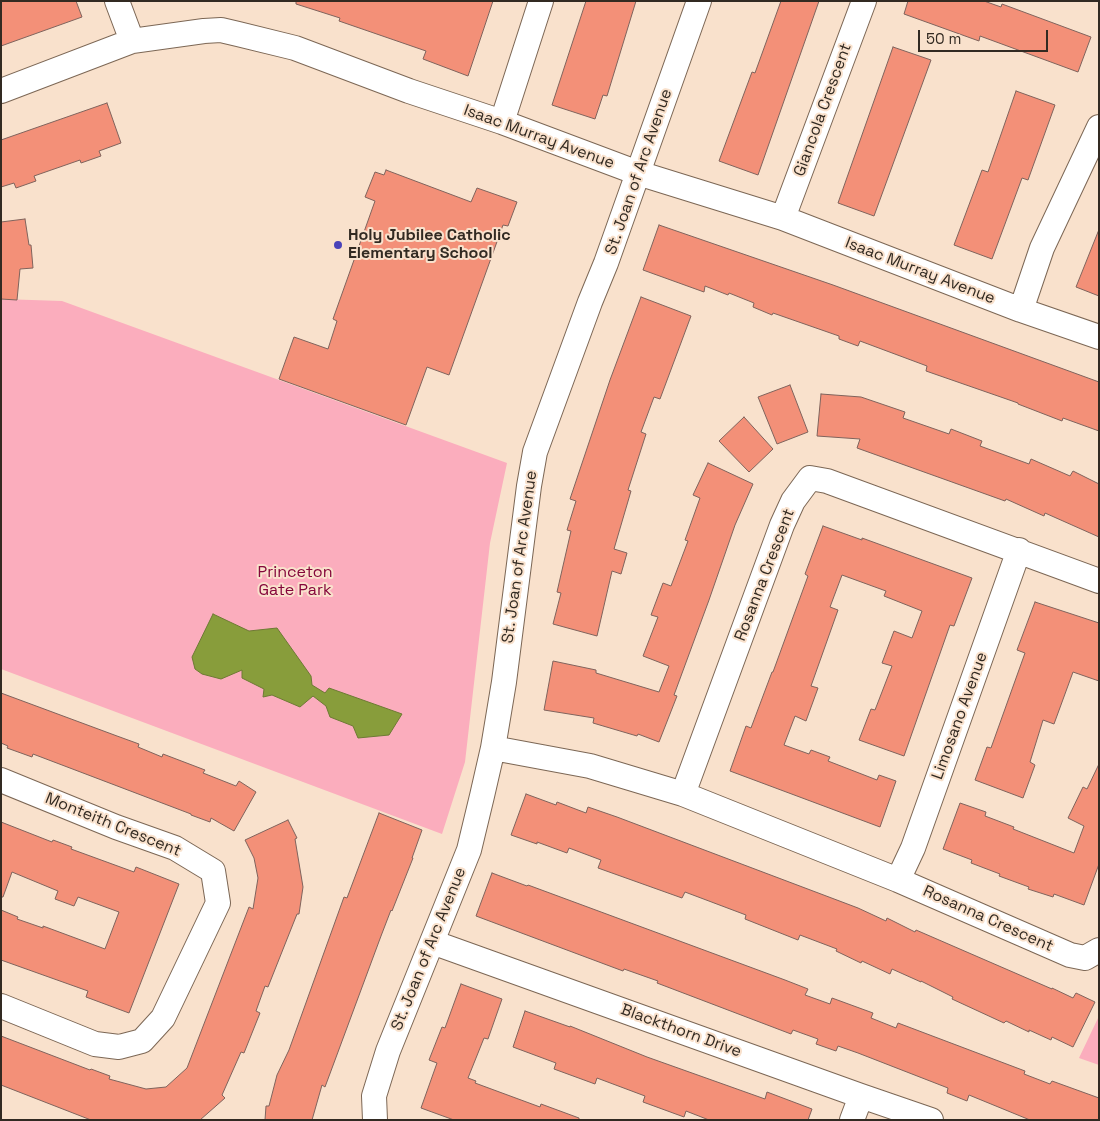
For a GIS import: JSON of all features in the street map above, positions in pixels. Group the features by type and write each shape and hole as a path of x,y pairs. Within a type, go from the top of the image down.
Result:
{"street":[{"path":"117,1 132,41"},
{"path":"502,122 541,1"},
{"name":"St. Joan of Arc Avenue","path":"375,1120 374,1096 388,1051 469,850 493,748 504,682 535,452 638,174 699,1"},
{"name":"Giancola Crescent","path":"783,218 864,1"},
{"name":"Isaac Murray Avenue","path":"1,91 132,41 221,30 295,48 409,91 502,122 638,174 783,218 1022,310 1099,337"},
{"path":"1022,310 1042,248 1099,127"},
{"name":"Rosanna Crescent","path":"683,794 782,525 793,501 810,478 828,482 1019,550 1099,581"},
{"name":"Limosano Avenue","path":"898,880 913,848 1019,550"},
{"name":"Rosanna Crescent","path":"493,748 590,766 683,794 898,880 1070,955 1085,958 1099,950"},
{"name":"Monteith Crescent","path":"1,780 116,827 175,848 213,871 218,903 164,1018 142,1041 119,1046 95,1044 1,1006"},
{"name":"Blackthorn Drive","path":"432,942 931,1120"},
{"path":"852,1120 861,1096"}],"green space":[{"name":"Princeton Gate Park","path":"1,299 62,301 507,463 490,543 465,762 442,834 1,669"},
{"path":"1099,1016 1099,1065 1079,1058"}],"shaded area":[{"path":"213,614 249,631 277,628 311,676 312,685 325,693 329,688 402,714 389,735 358,738 353,726 330,717 326,706 313,696 300,707 272,695 263,697 264,689 242,678 242,670 221,679 202,674 195,669 192,657"}],"building":[{"path":"1,1 76,1 82,17 1,46"},
{"path":"296,1 493,1 468,76 423,59 426,51 339,21 340,18 296,4"},
{"path":"586,1 636,1 607,96 603,95 595,119 552,105"},
{"path":"781,1 819,1 758,175 719,161 752,72 755,73"},
{"path":"908,1 984,1 1001,7 1002,4 1091,37 1078,72 980,36 979,41 904,14"},
{"path":"893,47 931,60 874,216 838,203"},
{"path":"1016,91 1055,105 1028,180 1022,178 992,259 954,245 982,170 988,172"},
{"path":"107,103 121,143 99,151 101,156 81,163 80,160 34,176 36,181 16,188 14,183 1,187 1,140"},
{"path":"386,170 471,202 477,188 517,202 508,226 503,225 449,375 427,367 406,425 279,379 294,337 328,349 337,321 333,319 375,201 365,197 375,172 384,175"},
{"path":"25,219 29,245 31,245 33,268 20,269 17,300 1,299 1,222"},
{"path":"659,225 833,285 1099,382 1099,431 1063,418 1062,421 1018,403 926,371 927,366 860,341 858,346 839,339 839,336 773,313 772,315 753,307 754,303 729,293 728,295 705,286 704,292 643,270"},
{"path":"1099,232 1099,296 1076,287"},
{"path":"641,297 691,316 660,399 654,397 641,432 646,434 628,490 631,491 614,549 627,553 621,574 612,571 597,636 553,624 561,593 557,592 571,531 567,530 576,501 570,499 610,380"},
{"path":"790,385 808,432 777,444 758,397"},
{"path":"821,394 861,397 905,412 903,418 949,434 951,429 982,441 980,446 1029,464 1031,459 1070,476 1073,471 1099,484 1099,537 1045,513 1044,516 1006,499 1005,501 857,448 860,439 817,436"},
{"path":"744,417 773,449 749,472 719,441"},
{"path":"708,463 753,484 735,525 674,695 677,696 659,742 638,734 637,736 593,723 594,718 544,710 553,661 596,670 596,673 659,692 669,666 643,656 658,617 651,615 663,583 671,586 688,541 685,540 700,498 693,495"},
{"path":"823,526 862,540 862,538 972,578 954,626 950,625 904,756 859,740 871,709 875,710 892,666 882,663 894,631 912,638 922,611 884,596 886,591 842,575 830,607 838,610 811,686 818,688 806,721 795,716 784,745 809,754 811,750 830,757 828,761 877,780 879,775 896,781 880,827 730,771 746,726 751,728 773,672 808,576 805,574"},
{"path":"1035,602 1099,623 1099,681 1073,672 1054,724 1043,720 1030,762 1035,765 1023,798 975,780 987,747 991,748 1025,653 1017,650"},
{"path":"1,693 139,744 138,747 162,757 163,754 205,770 203,773 236,786 239,781 256,792 234,831 211,818 210,822 33,754 32,757 7,748 8,746 1,743"},
{"path":"1099,764 1099,864 1084,905 1054,894 1053,897 1028,889 1029,887 971,863 972,860 943,849 960,803 986,812 985,816 1014,827 1013,829 1074,853 1084,826 1068,818 1083,787 1087,789"},
{"path":"526,794 556,805 557,802 586,813 588,807 617,817 858,908 886,921 887,918 915,932 916,930 1073,998 1076,993 1095,1002 1073,1047 1052,1037 1051,1040 1029,1030 1029,1032 1006,1021 1004,1023 952,999 953,997 921,981 892,969 890,974 862,961 861,963 836,951 837,949 800,935 798,940 745,919 746,915 685,892 682,898 598,868 601,860 569,848 567,853 511,835"},
{"path":"379,813 422,830 413,858 381,936 325,1087 322,1085 312,1120 265,1120 266,1106 269,1106 277,1075 289,1050 344,897 347,898"},
{"path":"288,820 297,838 295,839 303,887 299,914 297,914 268,987 265,986 256,1011 260,1013 244,1053 241,1052 222,1095 225,1098 200,1120 91,1120 1,1085 1,1036 110,1076 109,1079 146,1089 166,1087 187,1068 249,907 253,909 258,878 254,858 245,840"},
{"path":"1,822 52,842 53,840 72,847 71,849 134,872 136,867 179,884 129,1013 86,997 88,991 1,960 1,910 18,917 17,919 43,928 43,926 105,949 119,912 78,897 74,906 55,899 58,891 12,872 3,897 1,897"},
{"path":"492,873 785,980 808,989 805,995 830,1004 832,998 873,1013 871,1018 896,1028 898,1023 1025,1071 1024,1074 1050,1084 1052,1081 1099,1098 1099,1120 1030,1120 969,1095 967,1101 947,1093 948,1088 858,1053 838,1046 836,1051 816,1044 818,1039 793,1030 791,1034 657,983 658,981 624,969 623,971 476,916"},
{"path":"461,984 502,999 488,1039 484,1038 468,1078 476,1081 475,1083 540,1107 541,1104 579,1118 579,1120 454,1120 421,1108 437,1063 429,1060 442,1027 445,1028"},
{"path":"525,1011 765,1099 767,1092 812,1109 808,1120 709,1120 686,1111 684,1117 643,1102 645,1096 597,1078 595,1084 554,1069 556,1063 513,1047"}],"place":[{"name":"Holy Jubilee Catholic Elementary School","path":"338,245"}]}
